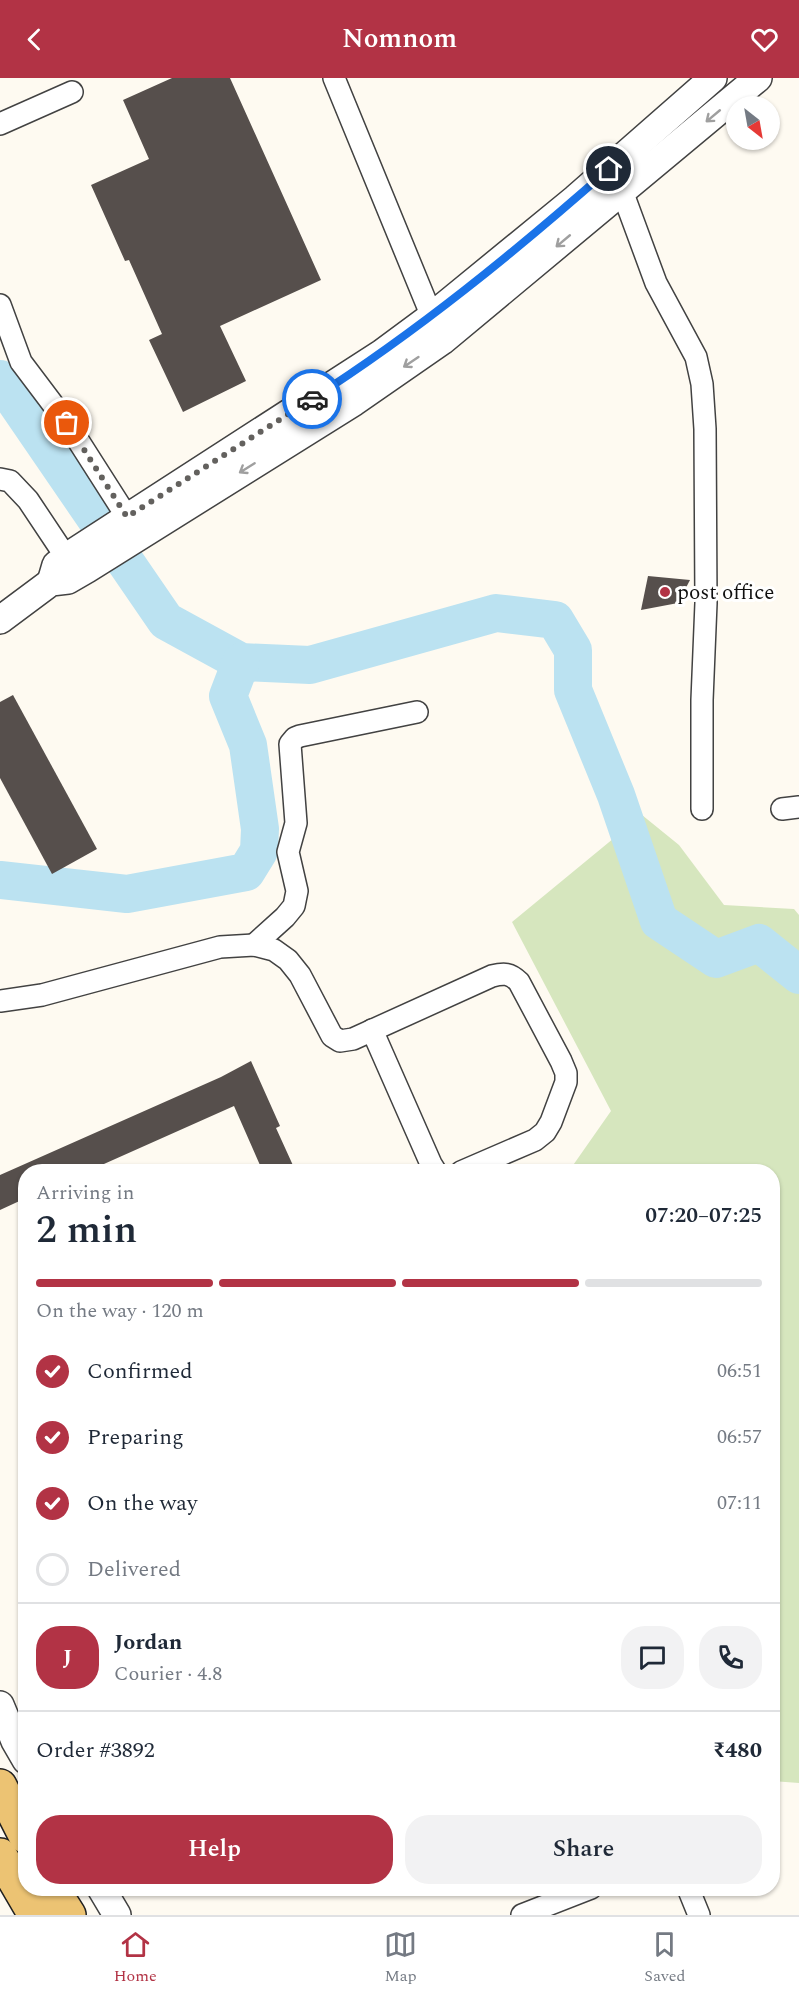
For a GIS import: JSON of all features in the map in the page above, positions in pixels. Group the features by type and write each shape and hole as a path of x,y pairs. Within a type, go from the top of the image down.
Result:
{"main road":[{"path":"0,1786 18,1821"},
{"path":"0,1855 18,1886"},
{"path":"24,1896 35,1915"},
{"path":"57,1896 69,1915"}],"street":[{"path":"334,78 442,341"},
{"path":"0,620 51,582 68,580 76,559 382,353 432,316 574,199 712,78"},
{"path":"124,528 354,402 442,341 758,78"},
{"path":"0,124 72,92"},
{"path":"622,191 656,283 696,357 702,384 705,429 706,603 702,700 702,809"},
{"path":"0,305 25,368 67,423 124,528"},
{"path":"0,479 10,481 76,559"},
{"path":"254,945 294,906 297,891 288,852 296,822 290,744 300,736 417,712"},
{"path":"0,1001 42,994 220,947 254,945 274,950 288,960 300,975 332,1036 340,1041 353,1039 492,976 503,973 512,975 519,982 561,1060 566,1072 566,1082 552,1122 545,1132 535,1140 480,1164"},
{"path":"372,1030 431,1164"},
{"path":"0,1705 18,1739"},
{"path":"106,1896 117,1915"},
{"path":"522,1915 571,1896"},
{"path":"691,1896 699,1915"}],"green space":[{"path":"642,815 679,845 724,905 794,909 799,915 799,1783 780,1782 780,1164 574,1164 611,1111 512,922"}],"building":[{"path":"172,78 230,78 321,280 220,326 246,381 183,412 149,340 162,334 129,260 125,261 91,185 149,159 123,100"},
{"name":"post office","path":"648,576 690,580 678,603 641,610"},
{"path":"13,695 97,849 52,874 0,778 0,702"},
{"path":"251,1061 280,1126 276,1128 292,1164 259,1164 234,1106 104,1164 25,1164 221,1077"},
{"path":"18,1167 18,1202 0,1210 0,1175"}],"waterway":[{"path":"0,379 166,621 241,662 310,665 496,613 555,620 573,650 573,690 616,795 659,921 716,959 759,943 799,975"},
{"path":"0,880 127,894 246,872 259,851 260,829 248,745 228,696 241,662"}],"way so far":[{"path":"67,423 127,517 312,399"}],"place":[{"name":"post office","path":"665,592"}],"route":[{"path":"312,399 382,353 432,316 609,169"}]}
